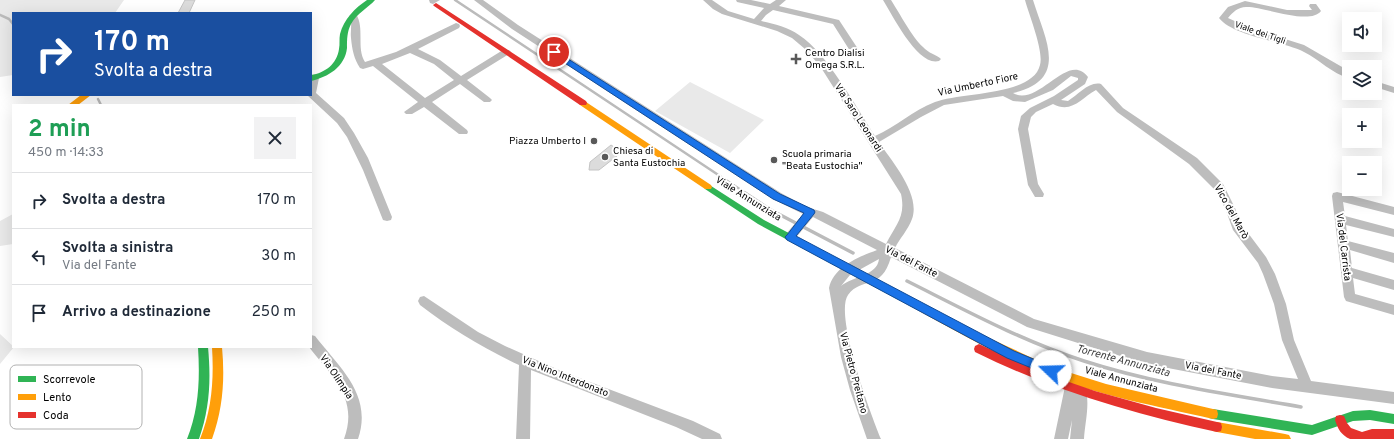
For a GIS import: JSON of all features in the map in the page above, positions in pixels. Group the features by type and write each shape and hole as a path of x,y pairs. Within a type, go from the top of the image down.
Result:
{"main road":[{"path":"312,78 328,73 339,61 342,52 343,34 347,24 353,16 372,0"},
{"name":"Viale Annunziata","path":"434,2 445,17 456,26 503,54 758,225 862,281 1075,385 1226,417 1312,430 1320,429 1348,416 1358,415 1394,419"},
{"name":"Viale Annunziata","path":"434,2 503,54"},
{"path":"73,104 85,96"},
{"name":"Viale Annunziata","path":"758,225 792,235 845,272"},
{"name":"Viale Annunziata","path":"862,281 885,298"},
{"name":"Viale Annunziata","path":"973,346 1007,365 1075,385 1152,412 1223,429 1285,439"},
{"path":"193,439 200,424 205,402 206,385 203,348"},
{"path":"206,439 213,422 219,399 220,374 217,348"},
{"path":"1340,420 1341,425 1345,430 1359,438 1372,434 1394,434"}],"street":[{"name":"Via del Fante","path":"478,0 515,27 777,196 809,214 819,215 1038,326 1147,358 1272,382 1394,398"},
{"name":"Via Saro Leonardi","path":"707,0 723,11 791,34 810,48 823,64 902,186 908,200 908,217 888,250 886,261 876,275 850,285 841,293 838,305"},
{"path":"740,0 836,22 855,52"},
{"path":"756,22 763,13 782,0"},
{"path":"887,0 918,48 927,56 936,59"},
{"name":"Via Umberto Fiore","path":"872,141 880,138 924,110 942,102 964,97 1018,89 1030,83 1040,75 1045,66 1044,55 1029,0"},
{"name":"Viale dei Tigli","path":"1314,6 1317,11 1315,13 1298,14 1281,12 1251,4 1243,5 1231,9 1223,18 1252,32 1302,48 1342,71"},
{"path":"353,16 356,21 354,33 359,60 364,66 376,64 412,50 456,26"},
{"path":"412,50 437,62 487,100"},
{"path":"409,112 503,54"},
{"path":"376,64 463,132"},
{"path":"1004,92 1016,99 1025,99 1050,88 1069,73 1077,73 1083,77 1082,82 1053,100 1033,110 1026,116 1023,128 1033,185 1039,194"},
{"name":"Vico del Marò","path":"1053,100 1060,105 1068,105 1098,86 1116,106 1193,161 1219,187 1230,208 1237,227 1262,260 1269,274 1280,304 1291,348 1308,386"},
{"path":"1382,86 1394,90"},
{"path":"312,94 338,118 350,133 387,217"},
{"name":"Via del Carrista","path":"1394,211 1337,196 1350,297 1394,310"},
{"path":"792,235 809,214"},
{"path":"1339,219 1394,233"},
{"path":"1343,244 1394,258"},
{"path":"845,272 888,250"},
{"path":"1346,271 1394,284"},
{"name":"Via Pietro Preitano","path":"845,272 836,282 835,288 842,335 863,411 874,439"},
{"name":"Via Nino Interdonato","path":"424,301 444,317 475,337 525,362 681,424 714,439"},
{"name":"Via Olimpia","path":"312,341 347,389 354,403 355,420 351,439"},
{"path":"523,439 525,362"},
{"path":"1061,439 1075,385"},
{"path":"1075,385 1077,439"}],"shaded area":[{"path":"0,0 124,0 116,12 12,12 12,75 0,77"},
{"path":"690,82 764,120 730,153 655,111"},
{"path":"12,215 12,244 0,246 0,221"},
{"path":"0,334 13,348 0,364"}],"building":[{"path":"185,0 195,0 189,12 179,12"},
{"name":"Chiesa di Santa Eustochia","path":"611,145 622,152 599,170 589,170 590,162"}],"waterway":[{"name":"Torrente Annunziata","path":"455,0 747,194"},
{"path":"0,15 9,19 12,23"},
{"path":"98,99 100,104"},
{"name":"Torrente Annunziata","path":"745,193 769,209 853,253"},
{"name":"Torrente Annunziata","path":"907,281 1016,335 1084,361 1165,382 1301,407"}],"traffic: fast":[{"path":"312,78 328,72 336,65 342,54 343,34 347,25 356,13 372,0"},
{"path":"708,187 761,222 902,297"},
{"path":"193,439 203,405 205,382 203,348"},
{"path":"1213,414 1312,430 1353,416 1370,415 1394,419"}],"traffic: slow":[{"path":"74,104 86,96"},
{"path":"583,103 708,187"},
{"path":"902,297 1006,352 1050,371 1106,389 1213,414"},
{"path":"206,439 214,416 218,394 217,348"},
{"path":"1217,427 1285,439"}],"traffic: jam":[{"path":"436,5 583,103"},
{"path":"979,349 1036,375 1095,396 1156,413 1217,427"},
{"path":"1340,420 1345,430 1361,437"},
{"path":"1357,439 1372,434 1394,434"}],"place":[{"name":"Centro Dialisi Omega S.R.L.","path":"796,59"},
{"name":"Piazza Umberto I","path":"594,141"},
{"name":"Chiesa di Santa Eustochia","path":"605,157"},
{"name":"Scuola primaria \"Beata Eustochia\"","path":"774,160"}],"route":[{"path":"554,52 777,196 803,210 810,212 790,237 1011,355 1051,371"}]}
